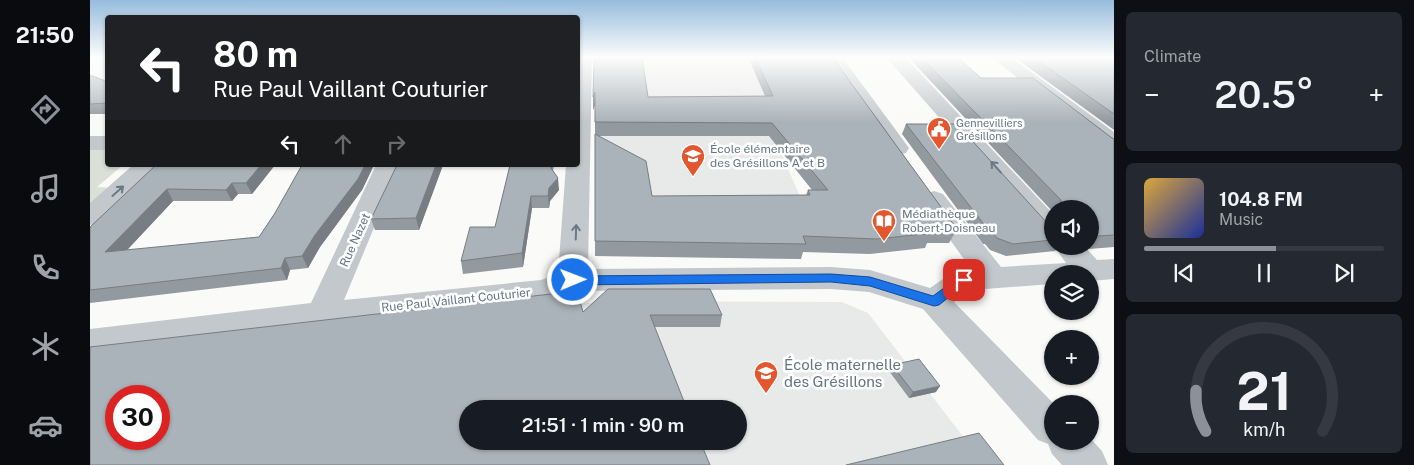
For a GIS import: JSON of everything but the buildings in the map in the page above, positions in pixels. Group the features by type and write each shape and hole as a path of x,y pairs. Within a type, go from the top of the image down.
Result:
{"street":[{"path":"580,124 582,79"},
{"path":"848,79 975,257 993,278"},
{"path":"915,79 1044,220"},
{"path":"1029,79 1114,143"},
{"path":"90,143 105,143"},
{"path":"90,217 145,167"},
{"name":"Rue Nazet","path":"322,314 387,167"},
{"path":"573,280 578,167"},
{"path":"1081,255 1102,270"},
{"path":"1044,275 964,280 934,301 1044,419"},
{"name":"Rue Paul Vaillant Couturier","path":"90,342 322,314 543,291 573,280 831,278 870,281 934,301"},
{"path":"1074,450 1088,465"}],"shaded area":[{"name":"École élémentaire des Grésillons A et B","path":"595,79 839,79 779,149 804,205 788,223 801,259 595,256"},
{"path":"105,146 105,167 121,167 97,187 114,188 90,204 90,147"},
{"path":"608,301 842,302 868,313 985,465 90,465 90,354"}],"place":[{"name":"Gennevilliers Grésillons","path":"939,150"},
{"name":"École élémentaire des Grésillons A et B","path":"693,177"},
{"name":"Médiathèque Robert-Doisneau","path":"884,242"},
{"name":"École maternelle des Grésillons","path":"766,394"}],"route":[{"path":"573,280 831,278 870,281 934,301 964,280"}]}
